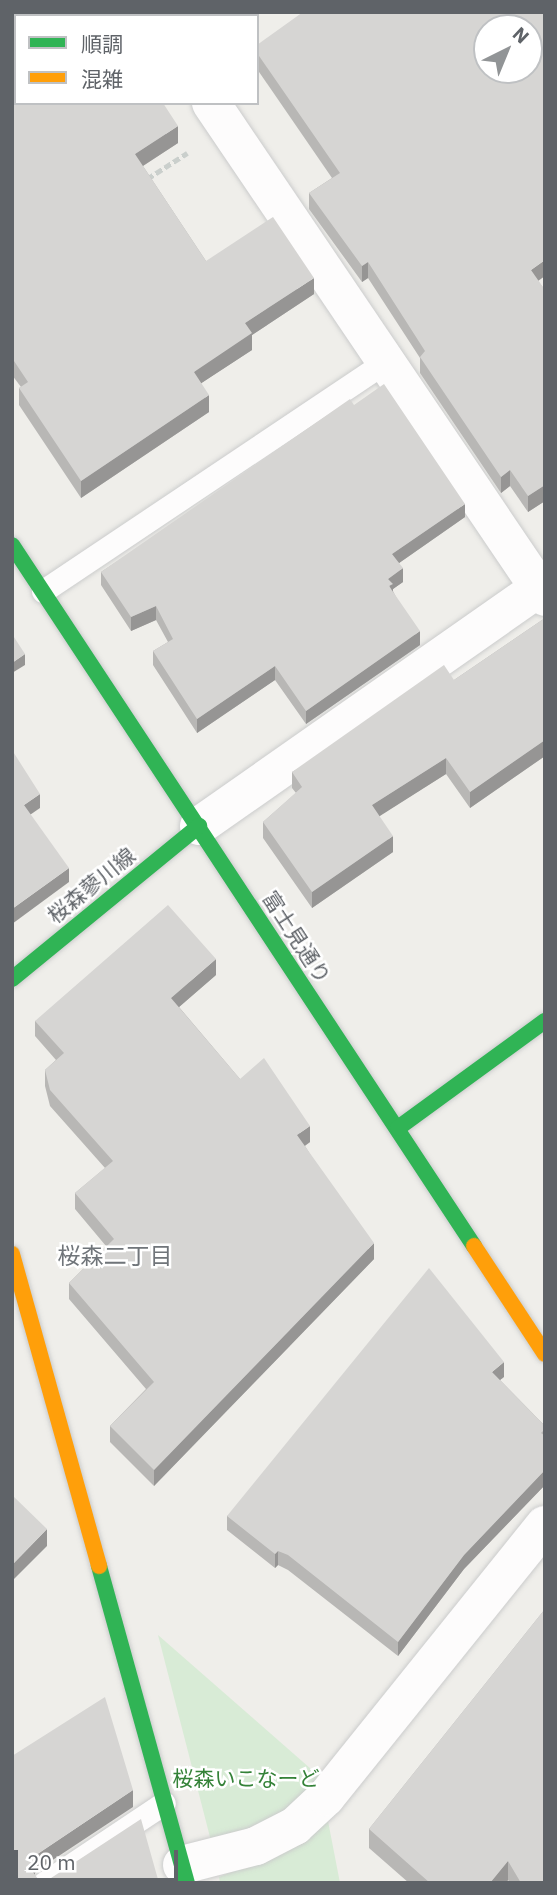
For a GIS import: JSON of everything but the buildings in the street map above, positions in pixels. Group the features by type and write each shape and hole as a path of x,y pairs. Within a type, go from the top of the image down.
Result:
{"street":[{"path":"199,826 543,590 219,115"},
{"name":"富士見通り","path":"12,545 545,1354"},
{"name":"桜森蓼川線","path":"12,979 199,826"},
{"path":"398,1128 545,1021"},
{"path":"12,1254 184,1874 256,1846 295,1826 326,1797 545,1525"}],"lane":[{"path":"43,592 385,362"},
{"path":"44,1883 164,1802"}],"path":[{"path":"136,187 219,115"}],"green space":[{"name":"桜森いこなーど","path":"158,1635 319,1776 290,1809 272,1821 211,1841"},
{"name":"桜森いこなーど","path":"328,1821 340,1883 220,1883 219,1877 295,1845"}],"traffic: fast":[{"path":"12,545 474,1246"},
{"path":"12,979 199,826"},
{"path":"398,1128 545,1021"},
{"path":"99,1566 187,1883"}],"traffic: slow":[{"path":"474,1246 545,1354"},
{"path":"12,1254 99,1566"}],"district":[{"name":"桜森二丁目","path":"115,1255"}]}
